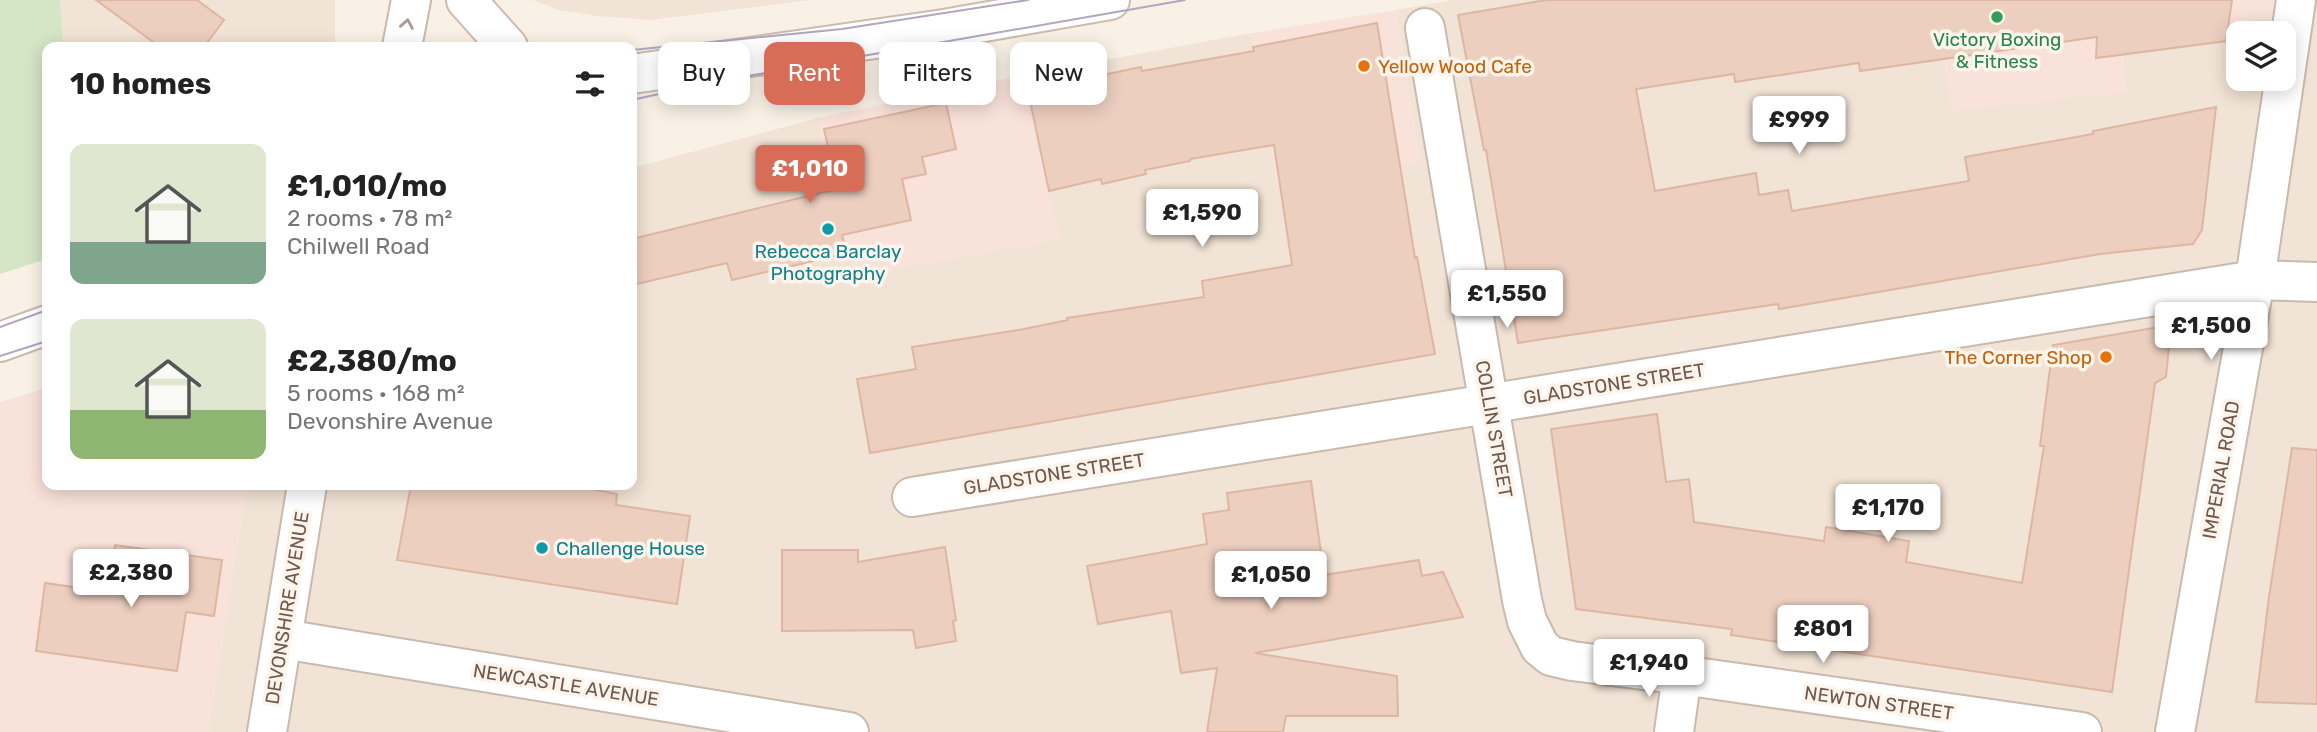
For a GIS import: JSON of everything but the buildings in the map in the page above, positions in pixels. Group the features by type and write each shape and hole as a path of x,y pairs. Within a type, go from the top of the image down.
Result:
{"street":[{"path":"403,42 411,0"},
{"path":"466,0 504,42"},
{"path":"637,73 944,29 1110,0"},
{"name":"IMPERIAL ROAD","path":"2175,732 2255,280 2296,0"},
{"name":"COLLIN STREET","path":"1425,28 1527,621 1540,647 1551,656"},
{"name":"GLADSTONE STREET","path":"912,497 2255,280 2317,282"},
{"path":"0,342 42,328"},
{"name":"DEVONSHIRE AVENUE","path":"267,732 306,490"},
{"name":"NEWCASTLE AVENUE","path":"283,639 849,732"},
{"name":"NEWTON STREET","path":"1551,656 2082,732"},
{"path":"1674,732 1682,675"}],"shaded area":[{"path":"60,0 335,0 335,42 63,42"},
{"path":"533,0 810,0 651,20 559,10"},
{"path":"1452,0 1936,0 1952,110 2126,91 2120,34 2226,23 2226,91 2296,91 2296,21 2242,21 2317,13 2317,732 208,732 246,490 637,490 637,167 818,118 854,276 1060,239 1027,105 1107,105 1107,60 1251,33 1278,187 1420,162 1396,10"},
{"path":"1936,0 2317,0 2317,13 2120,34 2126,92 1952,111"},
{"path":"1396,10 1420,162 1278,187 1251,33"},
{"path":"1010,78 1010,105 1027,105 1061,239 854,276 818,118 881,105 996,105 996,81"},
{"path":"42,389 42,490 246,490 208,732 0,732 0,402"}],"green space":[{"path":"0,0 60,0 63,42 42,42 42,261 0,274"}],"tram line":[{"path":"637,50 842,29 1028,0"},
{"path":"637,99 708,83 1185,0"},
{"path":"0,327 42,312"},
{"path":"0,356 42,343"}],"place":[{"name":"Victory Boxing & Fitness","path":"1997,17"},
{"name":"Yellow Wood Cafe","path":"1364,66"},
{"name":"Rebecca Barclay Photography","path":"828,229"},
{"name":"The Corner Shop","path":"2106,357"},
{"name":"Challenge House","path":"542,548"}]}
